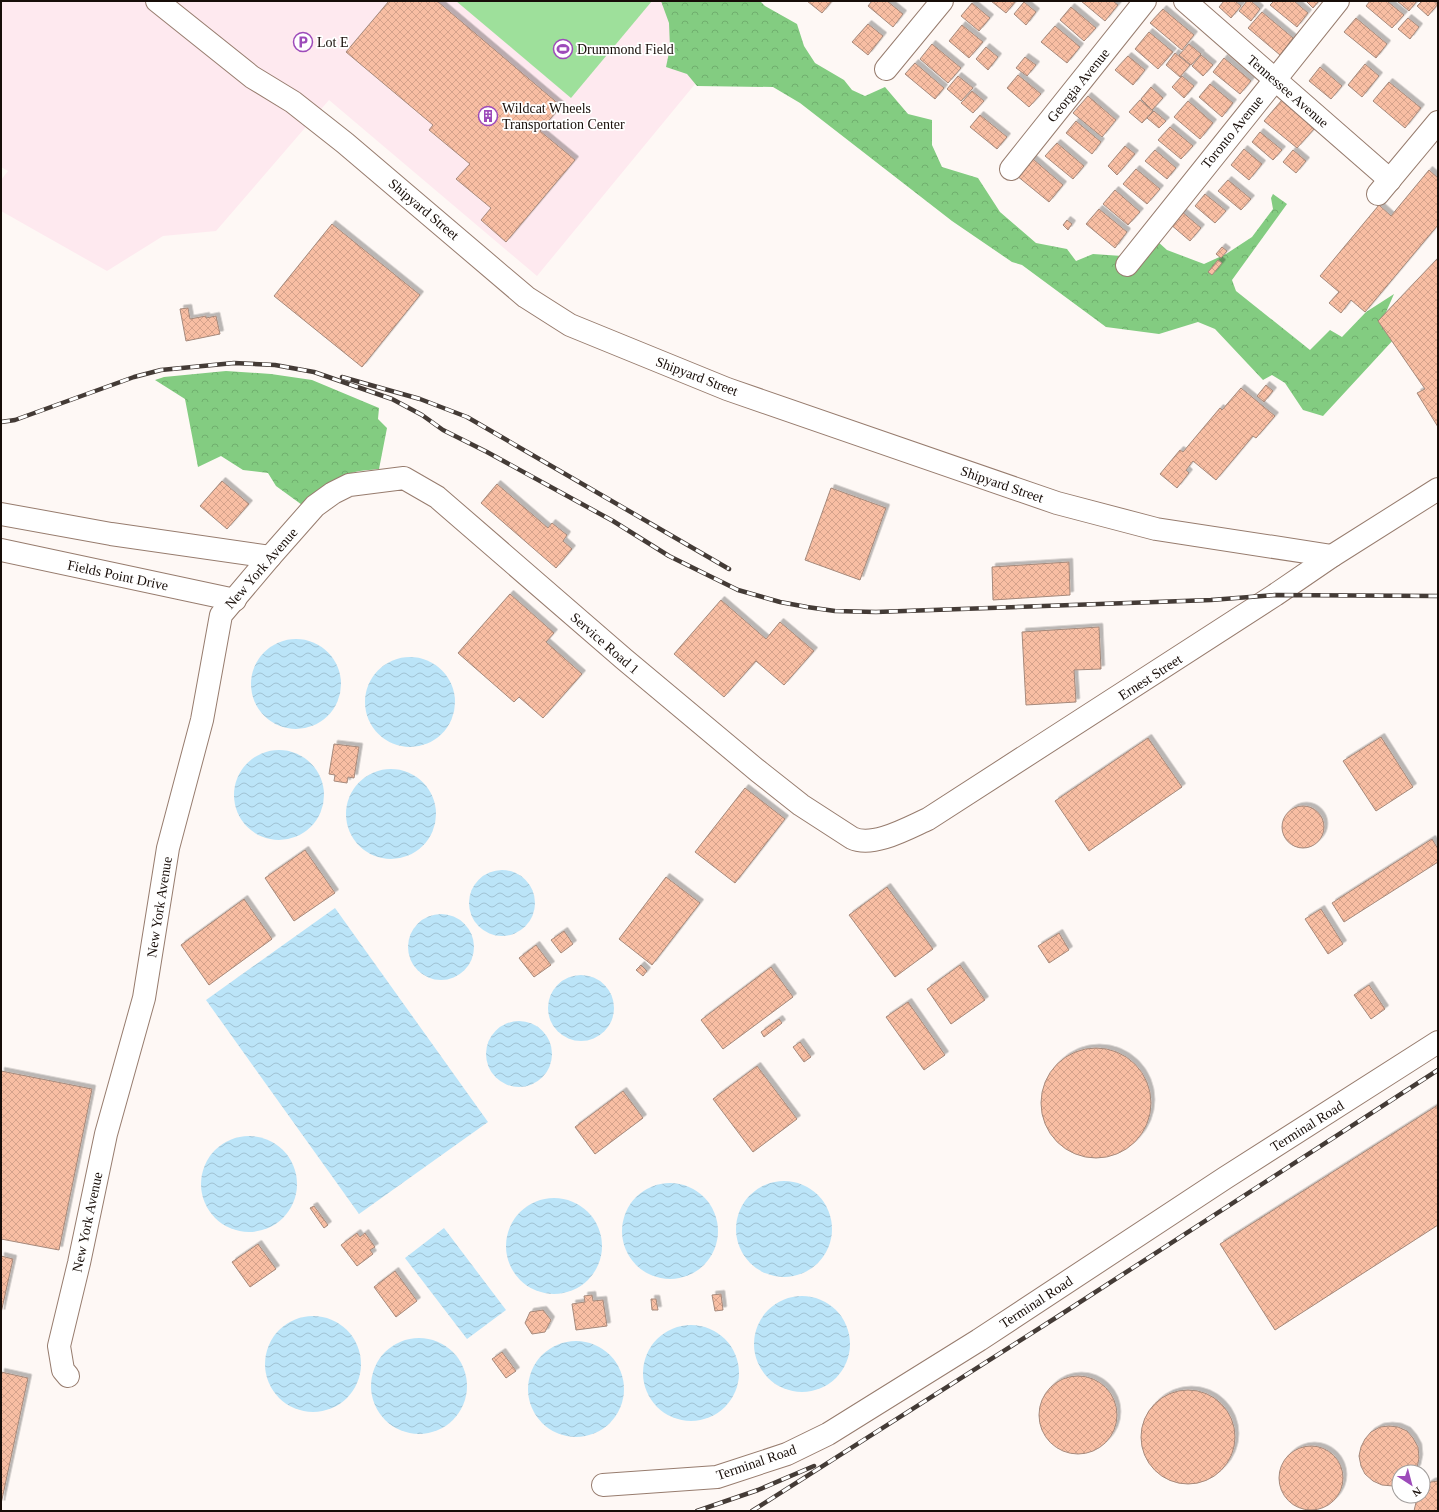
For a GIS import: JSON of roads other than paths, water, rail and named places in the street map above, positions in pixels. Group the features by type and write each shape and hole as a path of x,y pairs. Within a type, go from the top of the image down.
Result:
{"street":[{"name":"Shipyard Street","path":"157,1 252,77 305,111 526,296 570,325 727,389 1057,503 1156,529 1332,556"},
{"path":"886,69 942,1"},
{"name":"Georgia Avenue","path":"1010,169 1145,1"},
{"name":"Tennessee Avenue","path":"1185,1 1274,79 1384,187 1438,122"},
{"name":"Toronto Avenue","path":"1127,265 1274,79 1338,1"},
{"name":"Service Road 1","path":"341,489 404,478 437,497 624,660 758,771 802,805 852,838"},
{"name":"Ernest Street","path":"852,838 857,841 869,841 890,836 928,819 1262,604 1332,556 1438,488"},
{"name":"New York Avenue","path":"68,1376 63,1370 59,1346 79,1263 106,1134 144,998 168,848 202,720 221,615 316,506 341,489"},
{"path":"1,514 111,534 270,557"},
{"name":"Fields Point Drive","path":"1,550 235,600"},
{"name":"Terminal Road","path":"603,1485 717,1477 787,1454 828,1434 979,1340 1225,1178 1438,1042"}],"water":[{"path":"296,639 313,642 328,652 338,667 341,684 338,701 328,716 313,726 296,729 279,726 264,716 254,701 251,684 254,667 264,652 279,642"},
{"path":"410,657 427,660 442,670 452,685 455,702 452,719 442,734 427,744 410,747 393,744 378,734 368,719 365,702 368,685 378,670 393,660"},
{"path":"279,750 296,753 311,763 321,778 324,795 321,812 311,827 296,837 279,840 262,837 247,827 237,812 234,795 237,778 247,763 262,753"},
{"path":"391,769 408,772 423,782 433,797 436,814 433,831 423,846 408,856 391,859 374,856 359,846 349,831 346,814 349,797 359,782 374,772"},
{"path":"502,870 515,873 525,880 532,890 535,903 532,916 525,926 515,933 502,936 489,933 479,926 472,916 469,903 472,890 479,880 489,873"},
{"path":"335,908 488,1122 359,1214 206,1000"},
{"path":"441,914 454,917 464,924 471,934 474,947 471,960 464,970 454,977 441,980 428,977 418,970 411,960 408,947 411,934 418,924 428,917"},
{"path":"581,975 594,978 604,985 611,995 614,1008 611,1021 604,1031 594,1038 581,1041 568,1038 558,1031 551,1021 548,1008 551,995 558,985 568,978"},
{"path":"519,1021 532,1024 542,1031 549,1041 552,1054 549,1067 542,1077 532,1084 519,1087 506,1084 496,1077 489,1067 486,1054 489,1041 496,1031 506,1024"},
{"path":"249,1136 267,1140 276,1144 283,1150 289,1157 293,1166 297,1184 293,1202 289,1211 283,1218 276,1224 267,1228 249,1232 231,1228 222,1224 215,1218 209,1211 205,1202 201,1184 205,1166 209,1157 215,1150 222,1144 231,1140"},
{"path":"784,1181 802,1185 811,1189 818,1195 824,1202 828,1211 832,1229 828,1247 824,1256 818,1263 811,1269 802,1273 784,1277 766,1273 757,1269 750,1263 744,1256 740,1247 736,1229 740,1211 744,1202 750,1195 757,1189 766,1185"},
{"path":"670,1183 688,1187 697,1191 704,1197 710,1204 714,1213 718,1231 714,1249 710,1258 704,1265 697,1271 688,1275 670,1279 652,1275 643,1271 636,1265 630,1258 626,1249 622,1231 626,1213 630,1204 636,1197 643,1191 652,1187"},
{"path":"554,1198 572,1202 581,1206 588,1212 594,1219 598,1228 602,1246 598,1264 594,1273 588,1280 581,1286 572,1290 554,1294 536,1290 527,1286 520,1280 514,1273 510,1264 506,1246 510,1228 514,1219 520,1212 527,1206 536,1202"},
{"path":"444,1228 506,1310 467,1339 405,1258"},
{"path":"802,1296 820,1300 829,1304 836,1310 842,1317 846,1326 850,1344 846,1362 842,1371 836,1378 829,1384 820,1388 802,1392 784,1388 775,1384 768,1378 762,1371 758,1362 754,1344 758,1326 762,1317 768,1310 775,1304 784,1300"},
{"path":"313,1316 331,1320 340,1324 347,1330 353,1337 357,1346 361,1364 357,1382 353,1391 347,1398 340,1404 331,1408 313,1412 295,1408 286,1404 279,1398 273,1391 269,1382 265,1364 269,1346 273,1337 279,1330 286,1324 295,1320"},
{"path":"691,1325 709,1329 718,1333 725,1339 731,1346 735,1355 739,1373 735,1391 731,1400 725,1407 718,1413 709,1417 691,1421 673,1417 664,1413 657,1407 651,1400 647,1391 643,1373 647,1355 651,1346 657,1339 664,1333 673,1329"},
{"path":"419,1338 437,1342 446,1346 453,1352 459,1359 463,1368 467,1386 463,1404 459,1413 453,1420 446,1426 437,1430 419,1434 401,1430 392,1426 385,1420 379,1413 375,1404 371,1386 375,1368 379,1359 385,1352 392,1346 401,1342"},
{"path":"576,1341 594,1345 603,1349 610,1355 616,1362 620,1371 624,1389 620,1407 616,1416 610,1423 603,1429 594,1433 576,1437 558,1433 549,1429 542,1423 536,1416 532,1407 528,1389 532,1371 536,1362 542,1355 549,1349 558,1345"}],"railway":[{"path":"1,422 15,420 134,377 161,370 234,363 275,365 314,372 392,399 422,415 443,430 487,452 613,521 669,556 738,590 780,602 835,611 876,612 1211,600 1275,595 1438,596"},
{"path":"342,377 420,399 467,417 729,569"},
{"path":"752,1511 1057,1317 1438,1070"},
{"path":"697,1511 758,1490 814,1466"}],"place":[{"name":"Lot E","path":"303,42"},
{"name":"Drummond Field","path":"563,49"},
{"name":"Wildcat Wheels Transportation Center","path":"488,116"}]}
